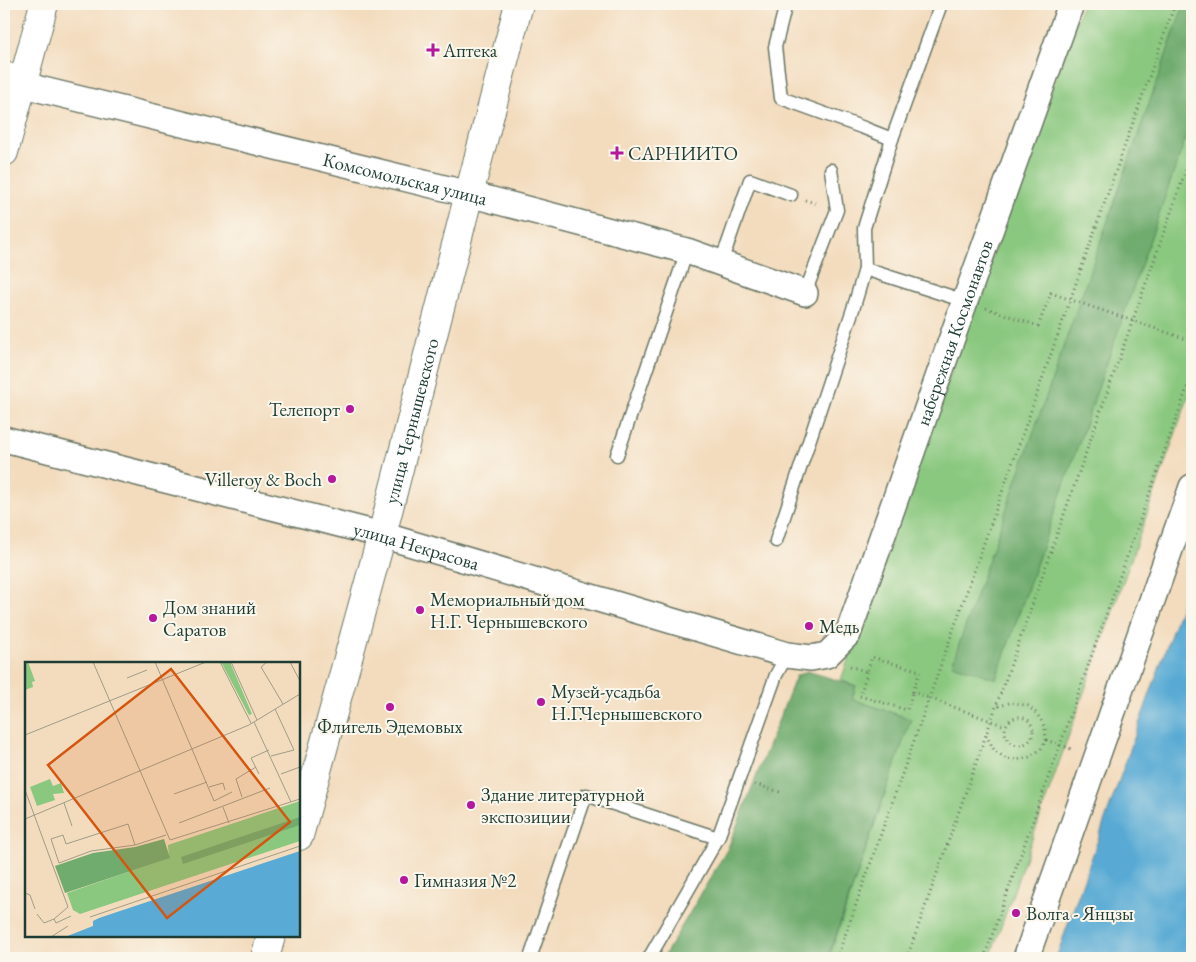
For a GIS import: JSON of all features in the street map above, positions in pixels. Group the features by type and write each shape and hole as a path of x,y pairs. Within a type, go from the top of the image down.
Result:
{"main road":[{"path":"4,152 13,78 44,4"},
{"name":"улица Чернышевского","path":"300,832 382,535 519,4"},
{"path":"265,958 271,937"}],"street":[{"name":"набережная Космонавтов","path":"827,655 848,634 1071,4"},
{"name":"Комсомольская улица","path":"13,78 39,89 469,194 687,251 805,292"},
{"name":"улица Некрасова","path":"4,439 382,535 787,655 811,658 827,655"},
{"path":"1026,958 1192,487"}],"lane":[{"path":"786,4 775,47 781,98 892,139"},
{"path":"776,541 865,269 864,228 892,139 941,4"},
{"path":"805,292 837,210 831,170"},
{"path":"720,262 750,180 790,195"},
{"path":"617,455 687,251"},
{"path":"865,269 965,301"},
{"path":"649,958 718,838 776,675 787,655"},
{"path":"530,958 586,795 718,838"}],"path":[{"path":"836,958 1175,4"},
{"path":"907,958 1192,153"},
{"path":"790,195 837,210"},
{"path":"965,301 1038,326 1051,293 1192,341"},
{"path":"984,958 1192,374"},
{"path":"867,672 860,696 907,710 920,671 872,657"},
{"path":"913,692 1005,726"},
{"path":"986,735 994,750 1006,759 1018,760 1029,757 1041,749 1046,740 1045,728 1041,720 1028,706 1012,702 996,707"},
{"path":"1014,717 1026,718 1031,723 1033,729 1032,736 1024,744 1017,745 1011,743 1006,739 1005,726 1014,717"},
{"path":"1046,740 1078,752"},
{"path":"739,779 783,793"}],"green space":[{"path":"1082,4 1192,4 1192,387 990,958 829,958 910,719 851,699 856,686 841,680"},
{"path":"1184,4 1192,4 1192,120 996,679 952,664"},
{"path":"807,671 856,686 852,699 911,719 828,958 663,958 728,848 796,676"}],"water":[{"path":"1192,575 1192,958 1056,958"}],"place":[{"name":"Аптека","path":"433,50"},
{"name":"САРНИИТО","path":"617,153"},
{"name":"Телепорт","path":"350,409"},
{"name":"Villeroy & Boch","path":"332,479"},
{"name":"Мемориальный дом Н.Г. Чернышевского","path":"420,610"},
{"name":"Дом знаний Саратов","path":"153,618"},
{"name":"Медь","path":"809,626"},
{"name":"Музей-усадьба Н.Г.Чернышевского","path":"541,702"},
{"name":"Флигель Эдемовых","path":"390,707"},
{"name":"Здание литературной экспозиции","path":"471,805"},
{"name":"Гимназия №2","path":"404,880"},
{"name":"Волга - Янцзы","path":"1016,913"}]}
